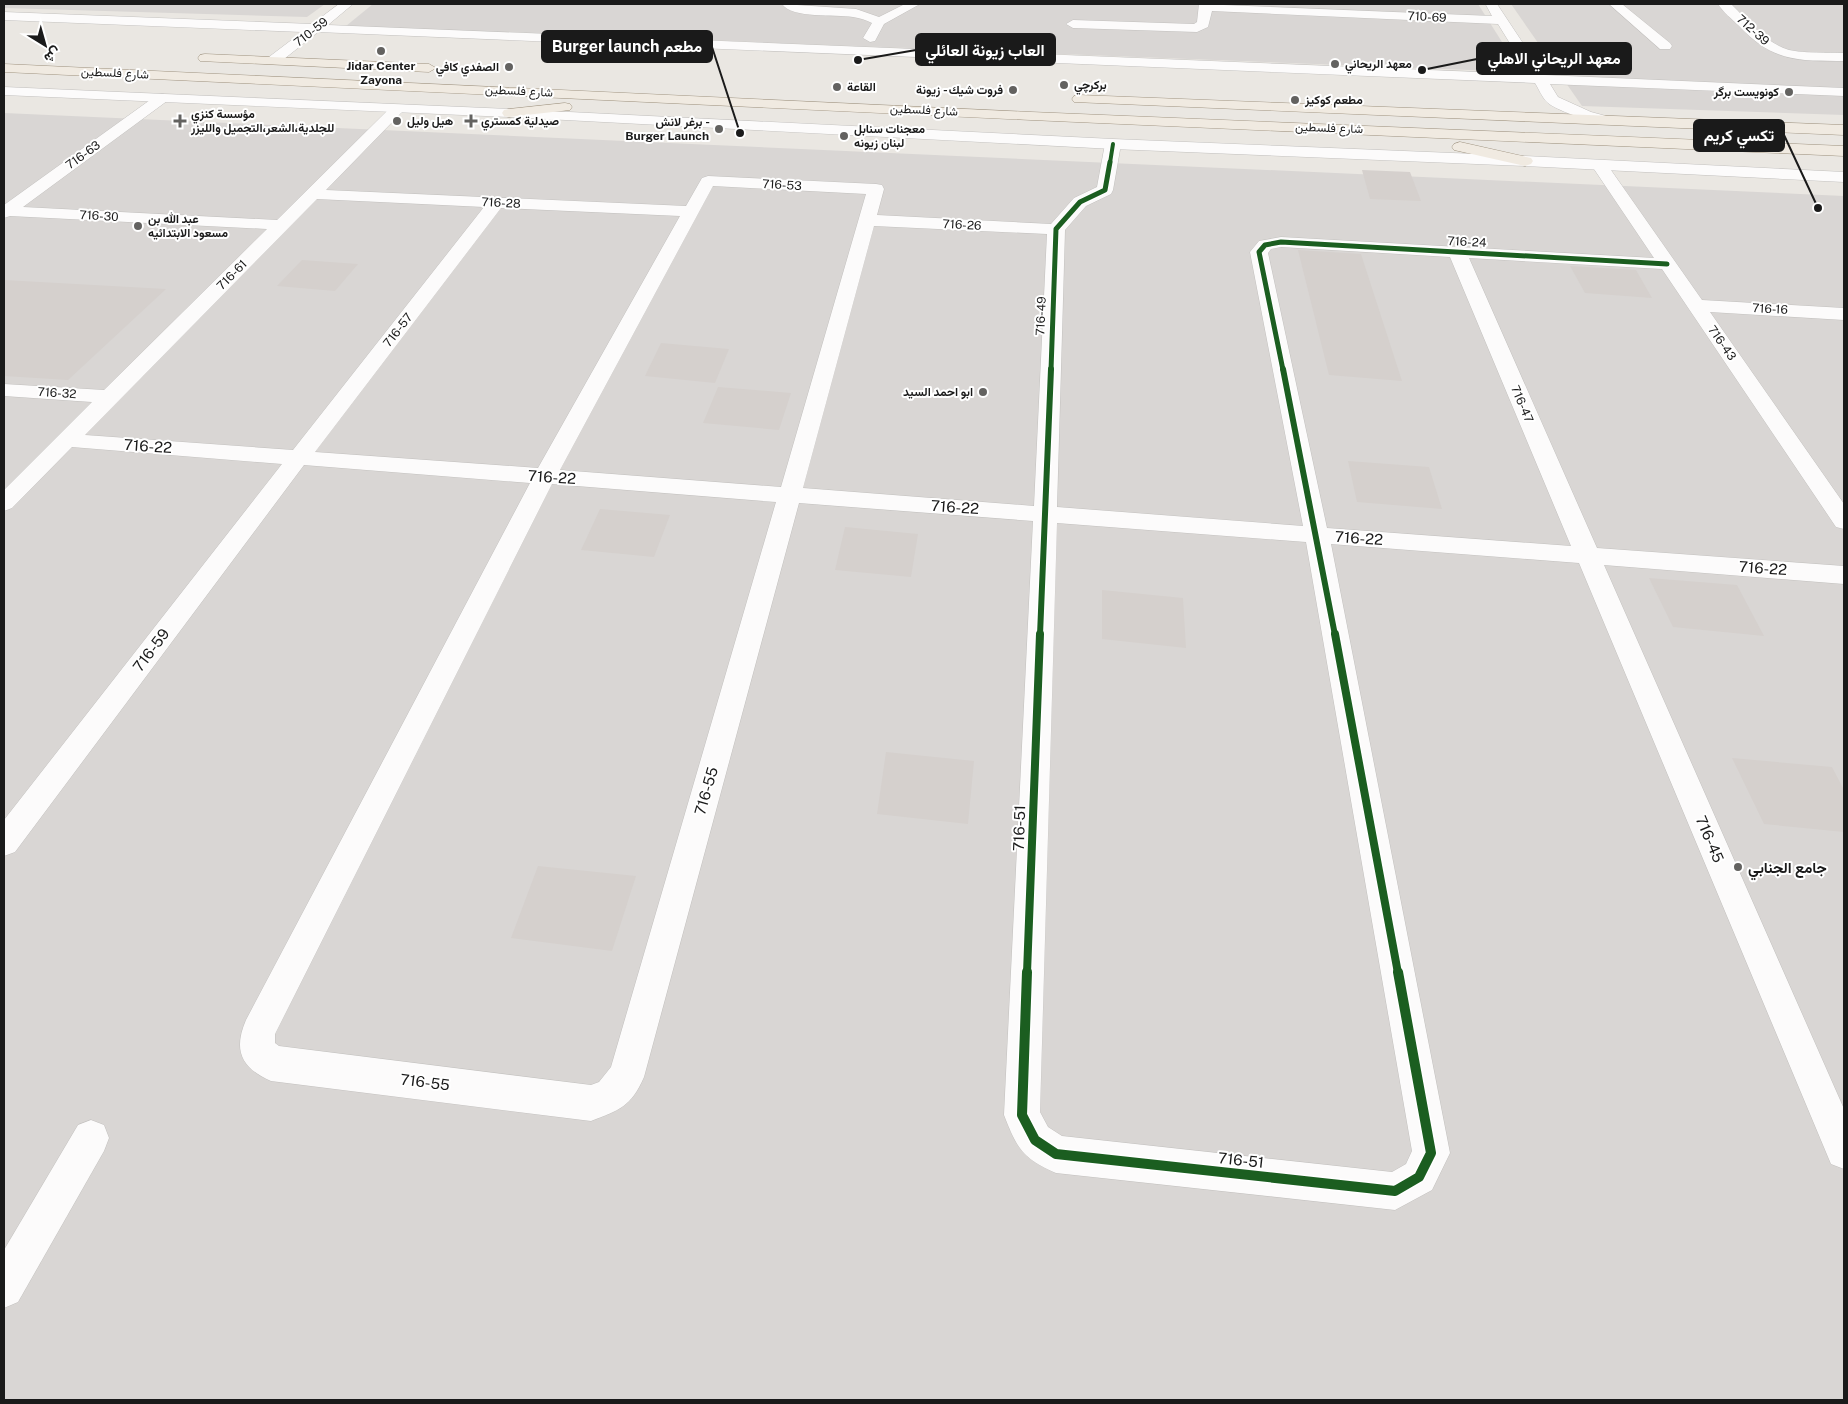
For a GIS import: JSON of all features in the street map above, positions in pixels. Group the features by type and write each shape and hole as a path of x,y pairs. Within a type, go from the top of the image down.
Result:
{"main road":[{"path":"187,57 441,68"},
{"name":"شارع فلسطين","path":"4,68 981,113 1028,109 1383,130 1844,151"},
{"path":"509,113 632,97"},
{"path":"981,113 994,103 992,98"},
{"name":"شارع فلسطين","path":"1063,98 1844,130"},
{"path":"1383,130 1525,161"}],"street":[{"name":"710-59","path":"274,60 347,4"},
{"path":"788,4 797,8 857,12 879,22"},
{"path":"863,50 879,22 914,4"},
{"path":"1491,4 1553,100 1586,115 1601,119"},
{"path":"1615,4 1665,46"},
{"name":"712-39","path":"1724,4 1767,46 1781,52 1801,55 1844,56"},
{"path":"1074,24 1197,28 1203,24 1205,6"},
{"name":"710-69","path":"1205,6 1346,8 1501,20"},
{"path":"4,16 1844,92"},
{"path":"4,91 509,113 1113,144 1525,161 1844,177"},
{"name":"716-63","path":"5,212 162,98"},
{"path":"1529,116 1548,109 1553,105 1553,100"},
{"name":"716-61","path":"66,440 397,109"},
{"path":"1056,229 1080,202 1105,190 1113,144"},
{"name":"716-43","path":"1600,166 1842,514"},
{"name":"716-53","path":"545,476 708,181 876,189 790,495"},
{"name":"716-28","path":"312,194 690,212"},
{"name":"716-57","path":"299,457 497,202"},
{"name":"716-30","path":"5,212 281,225"},
{"name":"716-26","path":"867,220 1056,229"},
{"name":"716-49","path":"1045,514 1056,229"},
{"name":"716-24","path":"1317,535 1259,252 1265,244 1282,242 1668,264"},
{"name":"716-47","path":"1456,252 1587,555"},
{"name":"716-16","path":"1696,305 1844,314"},
{"name":"716-32","path":"4,390 110,397"},
{"path":"4,503 66,440"},
{"name":"716-22","path":"66,440 1844,574"},
{"name":"716-59","path":"4,843 299,457"},
{"name":"716-55","path":"545,476 258,1032 257,1050 270,1063 591,1103 611,1095 626,1077 790,495"},
{"name":"716-51","path":"1045,514 1022,1115 1035,1140 1056,1154 1395,1191 1419,1177 1431,1153 1317,535"},
{"name":"716-45","path":"1587,555 1844,1151"},
{"path":"4,1288 91,1138"}],"shaded area":[{"path":"4,4 325,4 307,17 4,8"},
{"path":"373,4 1478,4 1521,72 346,26"},
{"path":"1511,4 1844,4 1844,115 1582,106"},
{"path":"4,113 1844,196 1844,1400 4,1400"}],"building":[{"path":"1362,170 1410,172 1421,201 1370,199"},
{"path":"1298,250 1361,254 1402,381 1329,375"},
{"path":"302,260 358,264 335,291 277,286"},
{"path":"1570,266 1636,270 1652,298 1585,293"},
{"path":"4,280 166,289 68,380 4,376"},
{"path":"661,343 729,349 715,383 645,376"},
{"path":"718,387 791,393 779,430 703,423"},
{"path":"1348,461 1429,467 1442,509 1357,502"},
{"path":"600,509 670,515 654,557 581,550"},
{"path":"845,527 918,534 911,577 835,570"},
{"path":"1649,578 1737,585 1764,636 1673,627"},
{"path":"1102,590 1183,598 1186,648 1102,639"},
{"path":"886,752 974,761 968,824 877,814"},
{"path":"1732,758 1832,767 1844,790 1844,832 1764,824"},
{"path":"538,866 636,876 612,951 511,938"}],"cycle path":[{"path":"1113,144 1105,190 1080,202 1056,229 1022,1115 1035,1140 1056,1154 1395,1191 1419,1177 1431,1153 1317,535 1259,252 1265,245 1281,242 1667,264"}],"place":[{"name":"Jidar Center Zayona","path":"381,51"},
{"name":"العاب زيونة العائلي","path":"858,60"},
{"name":"معهد الريحاني","path":"1335,64"},
{"name":"الصفدي كافي","path":"509,67"},
{"name":"معهد الريحاني الاهلي","path":"1422,70"},
{"name":"بركرچي","path":"1064,85"},
{"name":"القاعة","path":"837,87"},
{"name":"فروت شيك - زيونة","path":"1013,90"},
{"name":"كونويست برگر","path":"1789,92"},
{"name":"مطعم كوكيز","path":"1295,100"},
{"name":"مؤسسة كنزي للجلدية،الشعر،التجميل والليزر","path":"180,121"},
{"name":"هيل وليل","path":"397,121"},
{"name":"صيدلية كمستري","path":"471,121"},
{"name":"برغر لانش - Burger Launch","path":"719,129"},
{"name":"Burger launch مطعم","path":"740,133"},
{"name":"معجنات سنابل لبنان زيونه","path":"844,136"},
{"name":"تكسي كريم","path":"1818,208"},
{"name":"عبد الله بن مسعود الابتدائيه","path":"138,226"},
{"name":"ابو احمد السيد","path":"983,392"},
{"name":"جامع الجنابي","path":"1738,867"}]}
